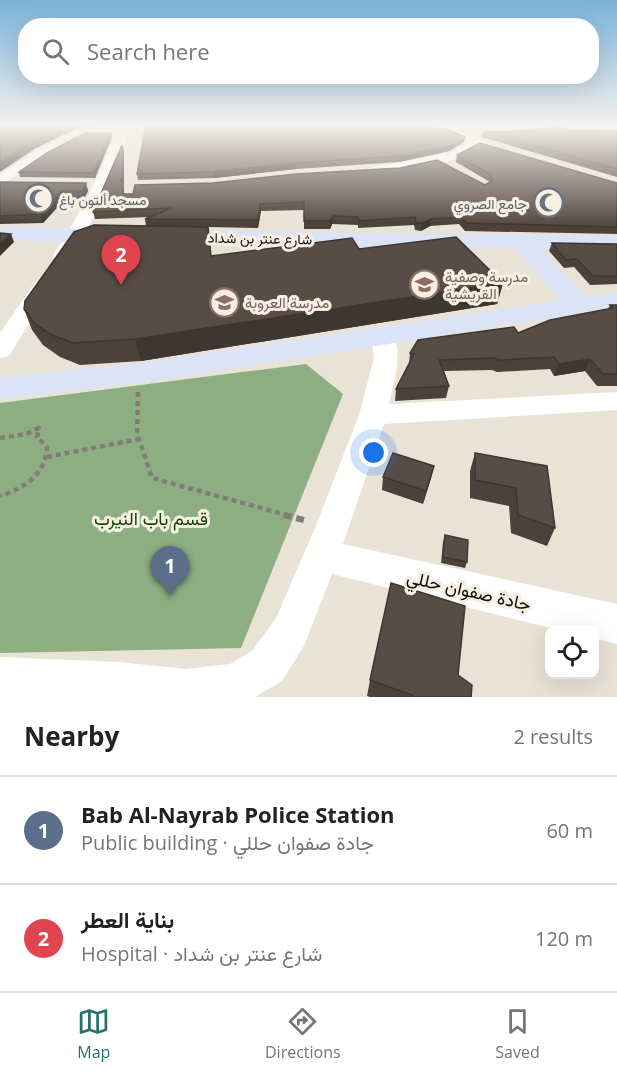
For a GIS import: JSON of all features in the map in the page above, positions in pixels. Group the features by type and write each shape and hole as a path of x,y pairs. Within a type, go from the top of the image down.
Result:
{"main road":[{"name":"شارع عنتر بن شداد","path":"0,233 74,237 617,243"},
{"path":"520,241 580,304"},
{"path":"0,388 141,373 617,300"}],"street":[{"path":"0,182 35,158"},
{"path":"0,351 74,237 109,158"},
{"path":"377,188 366,171 399,168 445,158"},
{"path":"437,159 457,172"},
{"path":"0,182 23,184"},
{"path":"0,678 119,683 186,691 236,691 267,666 290,632 373,415 386,358 383,337"},
{"path":"373,415 617,401"},
{"name":"جادة صفوان حللي","path":"326,542 617,624"}],"path":[{"path":"141,373 138,386 137,433 152,478 326,542"},
{"path":"0,438 26,434 39,428 37,437 47,447 44,467 34,478 21,488 0,496"},
{"path":"47,457 139,439"}],"green space":[{"name":"قسم باب النيرب","path":"306,364 343,394 241,648 0,653 0,403"}],"building":[{"path":"0,158 8,158 0,163"},
{"path":"40,158 100,158 93,173 19,172"},
{"path":"117,158 122,158 123,177 120,180 123,182 123,194 133,194 135,185 213,183 296,174 400,168 437,160 485,185 493,180 491,175 461,158 530,158 617,183 617,227 466,223 461,217 431,219 422,223 416,223 415,217 359,221 358,217 333,216 330,221 304,221 304,202 260,204 258,220 145,219 172,208 93,212"},
{"path":"140,158 377,158 213,172 137,174"},
{"path":"577,158 617,158 617,169"},
{"path":"0,182 86,183 82,191 62,191 40,214 0,216"},
{"path":"94,225 208,227 211,256 352,238 359,249 456,237 503,283 135,339 73,343 52,335 35,324 24,309 25,301 74,232"},
{"path":"0,233 11,234 0,244"},
{"path":"552,243 617,244 617,276 593,276 577,259 566,260"},
{"path":"610,305 617,305 617,374 603,374 590,359 559,364 554,357 439,360 449,386 396,389 414,354 410,353 418,340 514,327 518,333 550,320 613,308"},
{"path":"393,453 434,466 426,491 383,477"},
{"path":"475,453 547,466 555,528 518,515 516,488 475,480"},
{"path":"445,535 468,540 467,562 443,557"},
{"path":"391,583 465,606 458,675 472,685 471,697 412,697 412,695 370,680"}],"place":[{"name":"مسجد ألتون باغ","path":"38,199"},
{"name":"جامع الصروي","path":"548,203"},
{"name":"بناية العطر","path":"121,285"},
{"name":"مدرسة وصفية القريشية","path":"424,285"},
{"name":"مدرسة العروبة","path":"224,302"},
{"name":"Bab Al-Nayrab Police Station","path":"170,596"}]}
